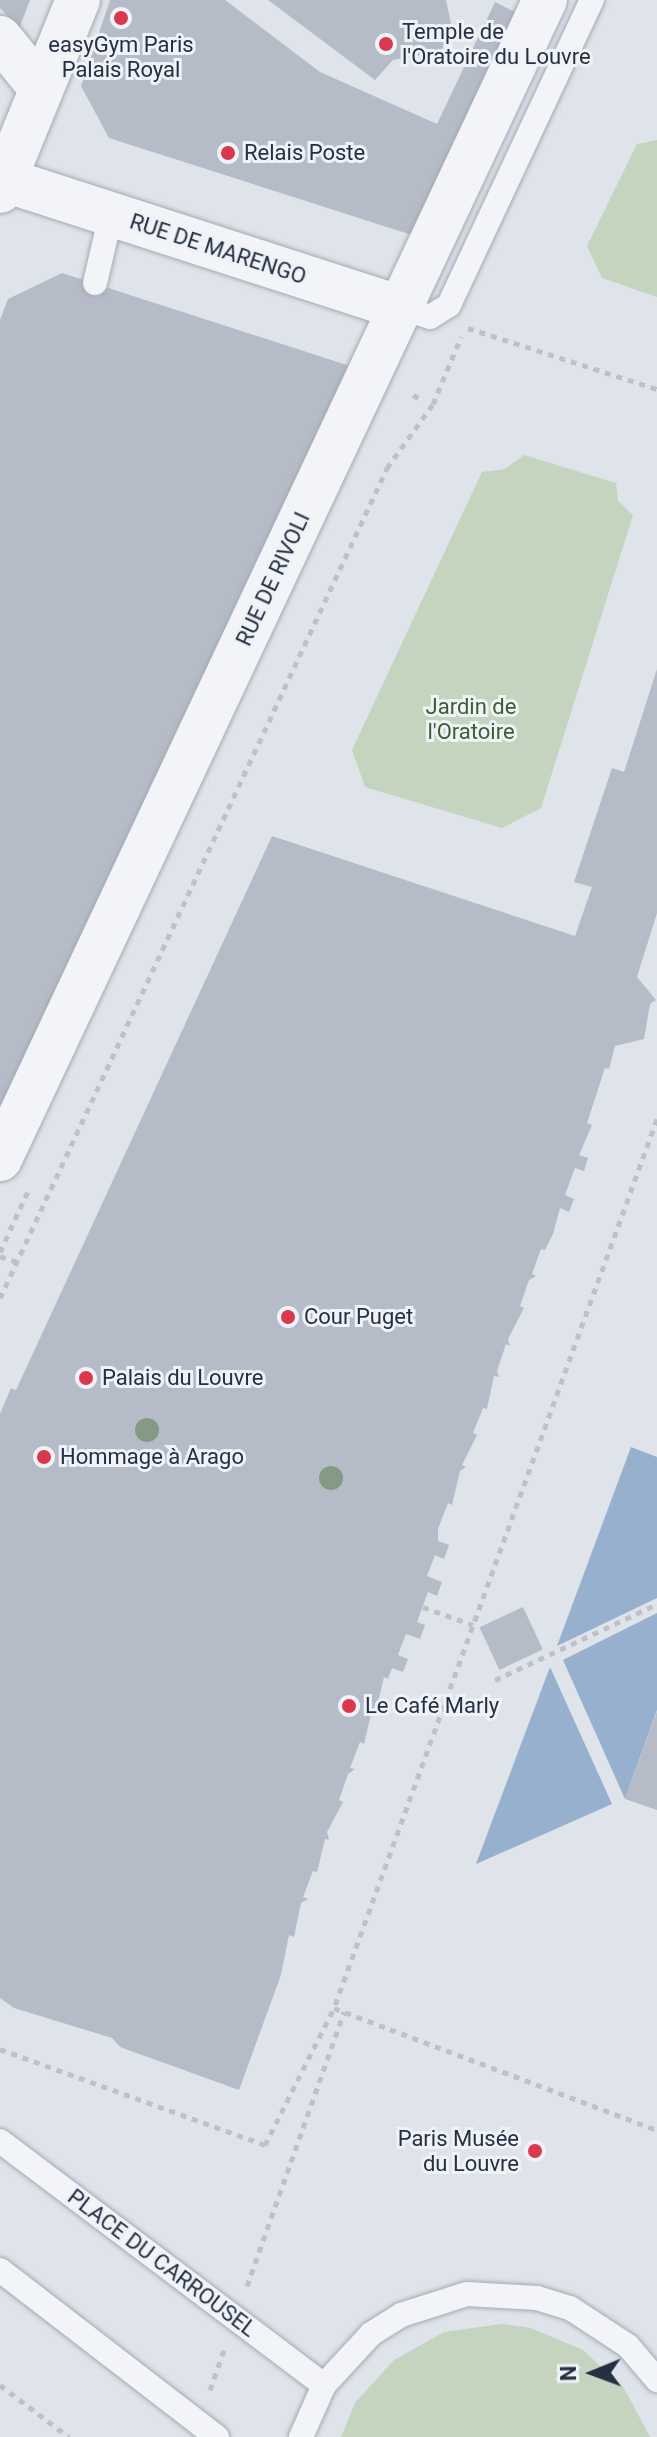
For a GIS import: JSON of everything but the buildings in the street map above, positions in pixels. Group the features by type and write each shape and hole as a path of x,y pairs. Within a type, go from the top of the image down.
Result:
{"street":[{"path":"3,185 39,86 78,0"},
{"name":"RUE DE RIVOLI","path":"0,1159 415,312 545,0"},
{"path":"0,38 39,86"},
{"name":"RUE DE MARENGO","path":"3,185 111,214 415,312"}],"lane":[{"name":"RUE DE RIVOLI","path":"415,312 449,305 592,0"},
{"path":"95,283 111,214"},
{"name":"PLACE DU CARROUSEL","path":"0,2141 324,2385"},
{"path":"2,2272 217,2437"},
{"path":"301,2437 324,2385 345,2357 401,2315 456,2297 502,2293 548,2301 601,2324 657,2380"}],"path":[{"path":"0,1298 387,468 433,404 472,314"},
{"path":"465,328 657,389"},
{"path":"413,395 421,399"},
{"path":"0,2049 265,2145 334,2008 657,1119"},
{"path":"0,1256 17,1262"},
{"path":"495,1680 657,1604"},
{"path":"423,1607 473,1625"},
{"path":"334,2008 657,2130"},
{"path":"245,2291 344,2012"},
{"path":"210,2390 230,2334"},
{"path":"0,2385 69,2437"}],"green space":[{"path":"657,140 657,297 602,278 587,246 637,144"},
{"name":"Jardin de l'Oratoire","path":"524,455 616,483 618,501 633,515 541,808 502,828 365,787 352,750 482,472 505,469"},
{"path":"502,2324 531,2328 583,2350 624,2388 650,2437 341,2437 355,2403 394,2360 444,2332"}],"water":[{"path":"631,1447 657,1457 657,1598 557,1646"},
{"path":"657,1613 657,1710 625,1799 563,1660"},
{"path":"550,1667 612,1804 476,1864"}],"place":[{"name":"easyGym Paris Palais Royal","path":"121,18"},
{"name":"Temple de l'Oratoire du Louvre","path":"386,44"},
{"name":"Relais Poste","path":"228,153"},
{"name":"Cour Puget","path":"288,1317"},
{"name":"Palais du Louvre","path":"86,1378"},
{"name":"Hommage à Arago","path":"44,1457"},
{"name":"Le Café Marly","path":"349,1706"},
{"name":"Paris Musée du Louvre","path":"535,2151"}]}
